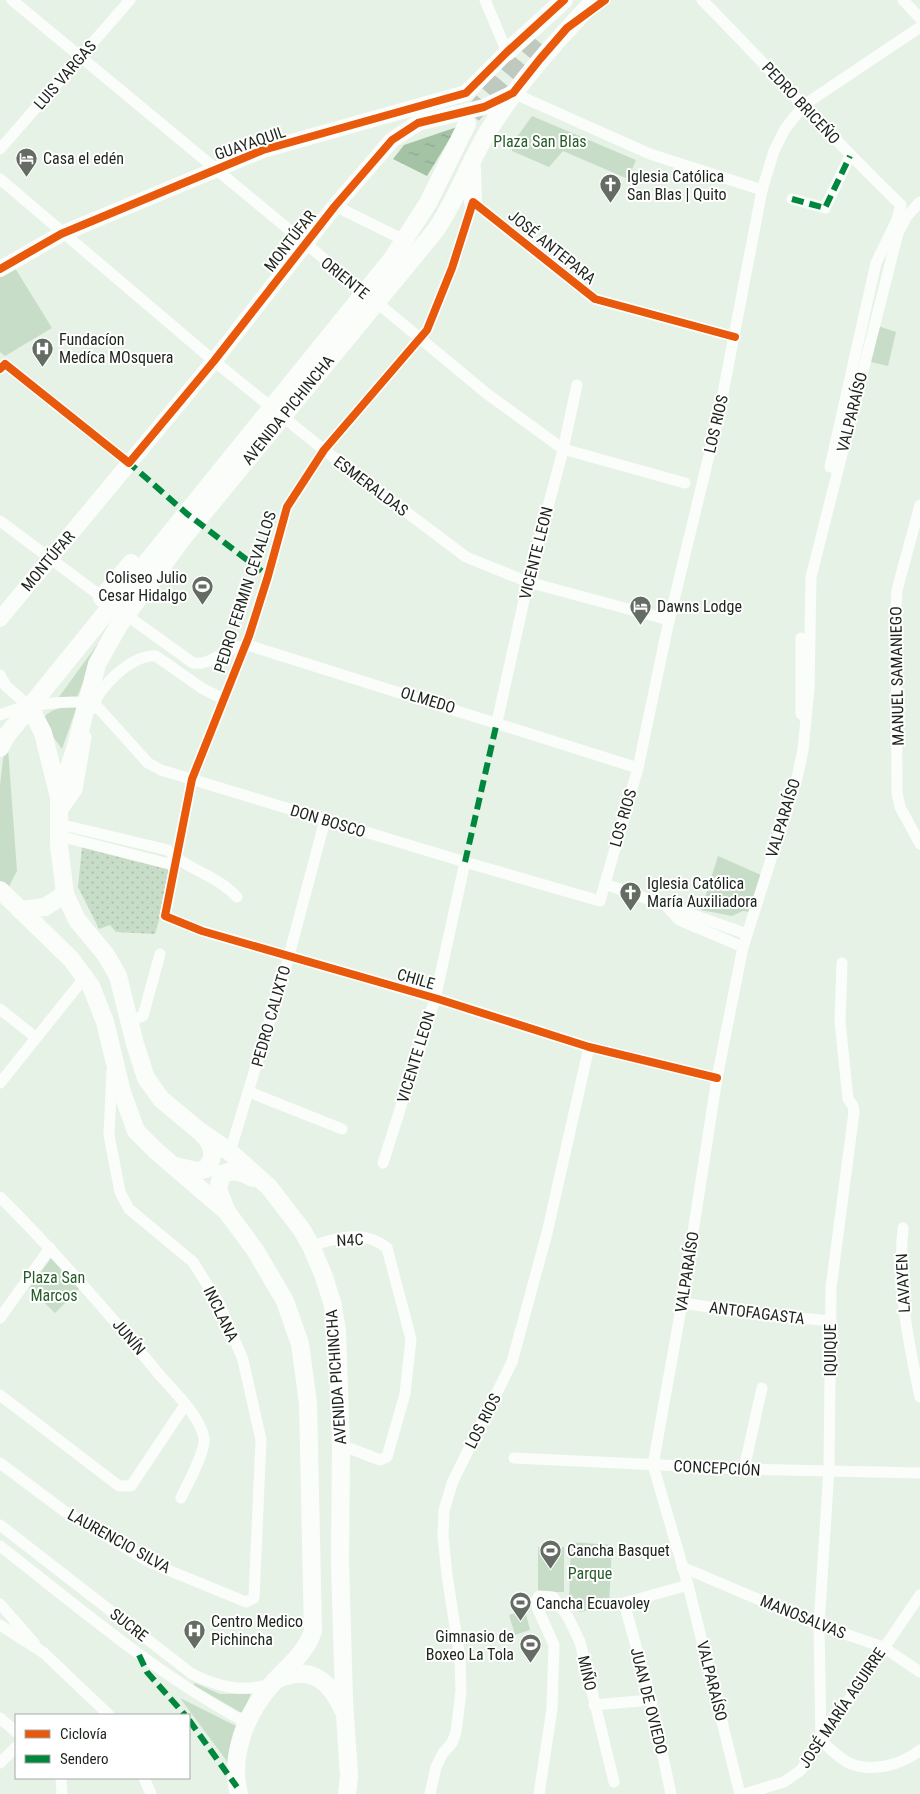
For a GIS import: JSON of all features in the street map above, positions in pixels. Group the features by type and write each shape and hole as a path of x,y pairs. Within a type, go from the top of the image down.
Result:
{"main road":[{"path":"507,52 566,0"},
{"path":"540,32 566,0"},
{"name":"AVENIDA PICHINCHA","path":"0,748 7,735 174,540 320,358 400,262 441,222 487,134 513,93 540,59 595,0"},
{"name":"AVENIDA PICHINCHA","path":"400,262 406,241 428,203 467,124"},
{"path":"472,165 473,202"},
{"name":"AVENIDA PICHINCHA","path":"277,413 186,513 174,540 103,650 90,687 60,818 62,876 66,894 77,920 106,955 118,976 128,1021 146,1078 161,1099 198,1130 230,1152 269,1187 288,1210 311,1246 332,1302 337,1331 341,1445 340,1562 344,1712 349,1776 347,1794"},
{"path":"102,598 170,516 186,513"},
{"path":"30,707 43,732 60,818"},
{"name":"AVENIDA PICHINCHA","path":"0,890 72,959 85,977 96,996 122,1092 136,1131 170,1164 227,1212 255,1250 285,1301 300,1344 308,1403 314,1630 309,1642 275,1682 246,1723 236,1767 238,1794"},
{"path":"20,910 45,907 66,894"},
{"path":"170,1164 188,1170 206,1169 212,1159 212,1150 210,1141 198,1130"},
{"path":"227,1212 218,1189 222,1174 229,1171 239,1171 269,1187"},
{"path":"275,1682 300,1673 317,1677 331,1688 344,1712"}],"street":[{"name":"ORIENTE","path":"12,0 486,393 563,449 685,482"},
{"name":"LUIS VARGAS","path":"0,150 130,0"},
{"path":"485,0 507,52"},
{"path":"568,28 605,0"},
{"name":"PEDRO BRICEÑO","path":"702,0 850,156 901,205"},
{"path":"904,0 920,18"},
{"name":"LOS RIOS","path":"605,884 638,768 669,620 720,414 762,190 779,140 804,106 920,27"},
{"name":"GUAYAQUIL","path":"0,270 61,234 263,150 455,98 466,93 507,52"},
{"path":"513,93 650,154 762,190"},
{"name":"MONTÚFAR","path":"0,619 214,361 335,206 392,140 418,123 484,107 513,93"},
{"path":"792,199 825,208 850,156"},
{"name":"ESMERALDAS","path":"0,179 61,234 277,413 466,557 528,582 669,620"},
{"name":"JOSÉ ANTEPARA","path":"473,202 595,299 735,337"},
{"name":"PEDRO FERMIN CEVALLOS","path":"176,859 192,779 245,645 268,576 287,507 324,450 427,330 452,268 473,202"},
{"name":"VALPARAÍSO","path":"742,1794 688,1586 653,1464 682,1304 717,1078 743,947 797,778 803,750 809,688 811,577 898,233 907,216 920,202"},
{"name":"VALPARAÍSO","path":"803,750 800,691 803,593 809,556 876,263 896,222 901,205"},
{"path":"335,206 406,241"},
{"name":"VICENTE LEON","path":"497,722 528,582 563,449 577,384"},
{"name":"MANUEL SAMANIEGO","path":"920,505 897,590 896,610 897,793 900,808 920,844"},
{"path":"0,521 186,660 201,664 245,645"},
{"name":"OLMEDO","path":"245,645 497,722 638,768"},
{"path":"224,698 203,689 156,656 147,655 122,669 94,703 77,790 60,818 168,850 176,859 210,875 227,886 237,897"},
{"path":"218,656 232,657 238,664"},
{"path":"0,675 6,686 30,707"},
{"path":"0,715 30,707 74,702 94,703"},
{"name":"DON BOSCO","path":"94,703 148,763 161,770 465,862 600,900 605,884"},
{"name":"PEDRO CALIXTO","path":"230,1152 289,957 326,820"},
{"name":"CHILE","path":"176,859 165,916 202,931 435,998 589,1047 717,1078"},
{"name":"VICENTE LEON","path":"383,1163 435,998 465,862"},
{"path":"605,884 747,934"},
{"path":"666,907 679,920 743,947"},
{"path":"128,1021 143,1016 160,954"},
{"name":"IQUIQUE","path":"821,1741 819,1625 829,1472 831,1288 854,1112 853,1106 848,1099 840,1022 842,963"},
{"path":"0,1083 85,977"},
{"path":"0,1009 35,1038"},
{"name":"LOS RIOS","path":"430,1794 436,1767 452,1743 456,1732 461,1691 460,1659 446,1575 443,1536 444,1510 453,1481 512,1362 547,1233 589,1047"},
{"name":"INCLANA","path":"113,1056 109,1135 120,1192 129,1209 193,1262 220,1305 243,1360 260,1440 254,1598 246,1602"},
{"path":"249,1092 342,1129"},
{"name":"JUNÍN","path":"0,1197 90,1290 185,1405 200,1428 204,1440 193,1473 181,1498"},
{"name":"LAVAYEN","path":"903,1228 901,1286 906,1335 920,1397"},
{"name":"N4C","path":"311,1246 338,1238 362,1237 377,1240 387,1248 411,1339 405,1394 397,1428 387,1457 380,1460 341,1445"},
{"path":"0,1318 50,1248"},
{"name":"ANTOFAGASTA","path":"682,1304 831,1321"},
{"path":"744,1470 762,1388"},
{"path":"0,1395 119,1486 131,1486 185,1405"},
{"name":"CONCEPCIÓN","path":"514,1458 744,1470 920,1473"},
{"name":"LAURENCIO SILVA","path":"0,1464 64,1511 151,1563 246,1602"},
{"name":"SUCRE","path":"0,1524 192,1674 216,1686 228,1688 253,1688 275,1682"},
{"name":"SUCRE","path":"0,1546 139,1655 202,1698 246,1723"},
{"name":"MANOSALVAS","path":"682,1567 819,1625 884,1647 920,1672"},
{"name":"JUAN DE OVIEDO","path":"671,1794 651,1700 624,1603 688,1586"},
{"name":"JOSÉ MARÍA AGUIRRE","path":"742,1794 784,1782 801,1770 920,1595"},
{"name":"MIÑO","path":"539,1794 552,1709 554,1645 537,1608 536,1602 539,1596 553,1597 568,1617 580,1642 614,1782"},
{"path":"0,1604 44,1653 108,1714"},
{"path":"0,1624 44,1653"},
{"path":"594,1705 651,1700"},
{"path":"0,1718 15,1731"},
{"path":"821,1741 848,1762 862,1767 897,1764 920,1750"},
{"path":"0,1763 15,1748"},
{"path":"62,1779 62,1794"},
{"path":"144,1779 151,1794"}],"green space":[{"name":"Plaza San Blas","path":"532,116 636,160 628,179 563,151 549,167 512,151 512,144"},
{"path":"15,268 52,328 5,356 0,352 0,277"},
{"path":"875,325 896,332 888,366 867,361"},
{"path":"102,638 77,697 56,701"},
{"path":"77,706 62,749 41,720 57,709"},
{"path":"8,748 17,871 6,892 0,885 0,785 4,752"},
{"path":"82,847 173,870 155,934 116,932 110,925 99,929 78,887"},
{"path":"718,856 761,875 750,912 743,911 732,916 701,910"},
{"name":"Plaza San Marcos","path":"52,1257 80,1288 55,1313 29,1288"},
{"name":"Parque","path":"571,1542 612,1545 609,1606 580,1612 569,1601"},
{"name":"Cancha Basquet","path":"538,1547 564,1547 564,1592 538,1592"},
{"name":"Cancha Ecuavoley","path":"525,1610 530,1630 515,1635 509,1615"},
{"path":"195,1683 220,1694 251,1694 243,1712 240,1712 193,1685"},
{"path":"180,1698 238,1727 229,1764"}],"water":[{"path":"457,127 427,176 393,159 404,145"}],"tunnel":[{"path":"472,115 540,33"}],"marked path":[{"path":"792,199 825,208 850,156"},
{"path":"127,461 186,513 268,576"},
{"path":"465,862 497,722"},
{"path":"139,1655 147,1672 184,1714"},
{"path":"190,1721 237,1787"}],"cycle path":[{"path":"0,269 61,234 263,150 466,93 507,52 564,0"},
{"path":"0,369 5,364 129,463 214,361 335,206 392,140 418,123 484,107 513,93 567,28 605,0"},
{"path":"717,1078 589,1047 438,999 202,931 165,916 192,779 249,636 287,507 324,450 427,330 452,268 473,202 595,299 735,337"}],"place":[{"name":"Casa el edén","path":"27,177"},
{"name":"Iglesia Católica San Blas | Quito","path":"611,204"},
{"name":"Fundacíon Medíca MOsquera","path":"43,367"},
{"name":"Coliseo Julio Cesar Hidalgo","path":"203,605"},
{"name":"Dawns Lodge","path":"641,625"},
{"name":"Iglesia Católica María Auxiliadora","path":"631,911"},
{"name":"Cancha Basquet","path":"551,1569"},
{"name":"Cancha Ecuavoley","path":"520,1622"},
{"name":"Centro Medico Pichincha","path":"195,1649"},
{"name":"Gimnasio de Boxeo La Tola","path":"530,1664"}]}
